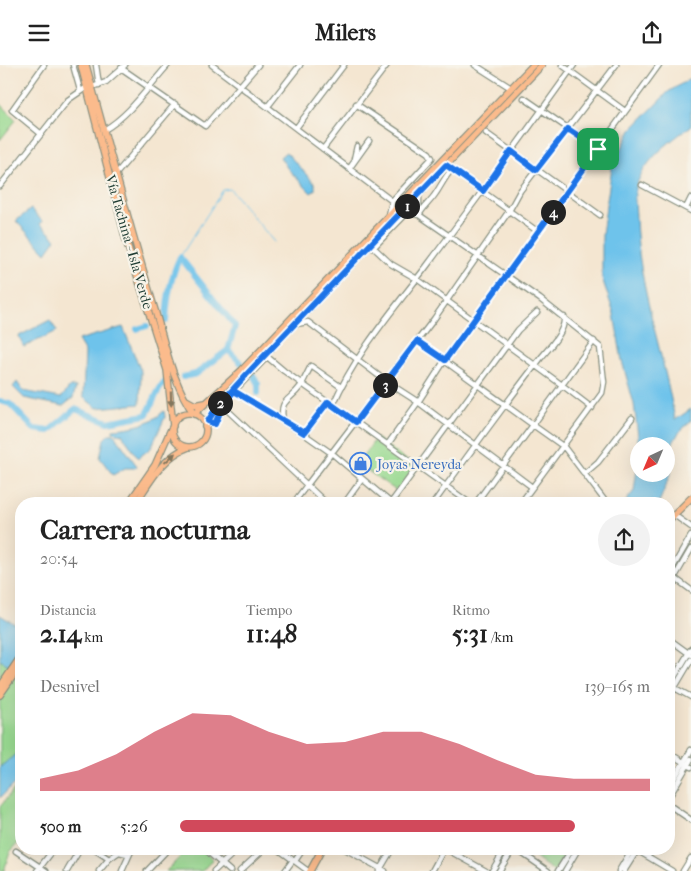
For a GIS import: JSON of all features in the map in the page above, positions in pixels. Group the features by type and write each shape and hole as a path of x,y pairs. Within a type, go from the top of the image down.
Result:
{"main road":[{"name":"Vía Tachina - Isla Verde","path":"80,65 126,240 167,370 172,424"},
{"name":"Vía Tachina - Isla Verde","path":"86,65 86,88 104,130 139,258 183,397 194,414"},
{"path":"140,497 168,459 176,452 203,440 207,424 216,408 372,246 417,190 533,65"},
{"path":"417,190 446,165 542,65"},
{"path":"133,497 154,465 172,424 180,416 194,414 212,400 394,219"},
{"path":"183,397 195,405 212,400"},
{"path":"194,414 207,424"},
{"path":"172,424 175,440 182,445 190,447"},
{"path":"675,514 691,498"},
{"path":"0,687 15,665"},
{"path":"0,695 15,674"},
{"path":"309,871 318,855"}],"street":[{"path":"40,133 12,110 44,65"},
{"path":"73,65 86,88"},
{"path":"96,65 100,85"},
{"path":"104,130 115,124 168,65"},
{"path":"212,65 392,201 394,219 409,213 419,215 564,317 600,347 604,387 592,408 564,447 525,497"},
{"path":"0,186 68,99 86,88 100,85 123,66 149,87 205,126 258,65"},
{"path":"268,106 300,65"},
{"path":"296,128 344,65"},
{"path":"323,149 387,65"},
{"path":"475,65 511,88"},
{"path":"562,65 625,111"},
{"path":"333,405 341,387 397,303 483,191 574,65"},
{"path":"298,497 387,382 477,257 536,170 616,65"},
{"path":"388,444 537,231 568,192 659,65"},
{"path":"524,99 598,149"},
{"path":"116,174 175,104"},
{"path":"356,104 431,155 432,159 392,201"},
{"path":"486,133 600,215"},
{"path":"349,169 369,141"},
{"path":"354,162 357,146"},
{"path":"446,165 537,231"},
{"path":"419,215 452,169"},
{"path":"642,185 691,211"},
{"path":"406,186 417,190 419,215"},
{"path":"686,208 691,198"},
{"path":"372,246 390,264 417,279 592,408"},
{"path":"395,497 507,345 525,322 537,312"},
{"path":"438,497 562,327 564,317"},
{"path":"292,327 301,322 308,321 387,382 505,465 532,487"},
{"path":"417,341 564,447 602,497"},
{"path":"480,497 594,341"},
{"path":"207,424 215,424 223,406 234,391 266,357 356,422 420,465 462,497"},
{"path":"283,420 284,404 302,384 312,366 341,387"},
{"path":"234,391 304,433 332,453 383,497"},
{"path":"304,433 328,402"},
{"path":"223,406 320,497"},
{"path":"584,474 598,462 632,418"},
{"path":"349,497 362,479"},
{"path":"675,516 691,527"},
{"path":"675,563 691,537"},
{"path":"675,576 691,549"},
{"path":"675,579 691,590"},
{"path":"675,643 690,652 675,676"},
{"path":"675,686 691,660"},
{"path":"675,689 691,697"},
{"path":"675,780 687,765 691,750"},
{"path":"675,757 687,765"},
{"path":"675,786 691,759"},
{"path":"675,809 691,820"},
{"path":"21,855 38,869 46,871"},
{"path":"38,869 49,855"},
{"path":"67,871 76,855"},
{"path":"103,855 109,859"},
{"path":"99,871 115,855"},
{"path":"122,871 128,855"},
{"path":"147,871 162,855"},
{"path":"211,855 230,871"},
{"path":"214,871 231,855"},
{"path":"240,871 257,855"},
{"path":"287,855 309,871"},
{"path":"286,871 298,855"},
{"path":"356,855 382,870 389,855"},
{"path":"432,871 441,855"},
{"path":"456,855 486,871"},
{"path":"492,871 501,855"},
{"path":"499,871 510,855"},
{"path":"523,855 548,871"},
{"path":"558,871 568,855"},
{"path":"565,871 574,855"},
{"path":"619,871 631,855"},
{"path":"624,871 632,855"},
{"path":"645,855 672,871"},
{"path":"683,871 691,858"}],"green space":[{"path":"0,103 16,120 0,140"},
{"path":"376,438 416,467 398,492 358,464"},
{"path":"0,660 15,669 15,755 0,767"},
{"path":"15,788 15,847 10,852 4,871 0,871 0,807"},
{"path":"182,855 209,855 213,859 202,871 166,871"},
{"path":"531,855 565,855 554,871"}],"water":[{"path":"691,78 691,126 650,162 638,180 635,191 641,269 675,420 691,409 691,420 675,439 675,437 638,437 634,404 622,361 614,314 602,278 602,234 612,167 631,130 668,92"},
{"path":"286,152 315,184 315,190 311,193 288,169 280,157"},
{"path":"31,209 42,221 40,224 56,239 46,253 16,221"},
{"path":"50,320 57,331 24,347 19,336"},
{"path":"123,327 141,371 140,404 97,408 83,397 85,352 78,340"},
{"path":"17,382 23,391 61,398 70,387 76,387 73,398 63,406 24,398 13,387"},
{"path":"164,411 165,417 151,448 138,458 122,434 113,432 113,429 127,428 147,422"},
{"path":"109,434 114,434 137,466 135,468 125,468 113,475 100,458 104,439"},
{"path":"635,483 667,483 661,497 629,497 634,491"},
{"path":"0,615 15,624 15,669 0,660"},
{"path":"15,755 15,783 0,798 0,767"}],"waterway":[{"path":"180,257 223,190 230,189 274,242"},
{"path":"163,321 166,321 170,288 180,257 235,326 228,350 241,363"},
{"path":"137,329 147,326"},
{"path":"183,377 196,374 228,350"},
{"path":"253,375 258,384 258,393"},
{"path":"0,401 10,404 34,429 49,431 75,409 108,422 146,415 159,389 165,382"}],"place":[{"name":"Joyas Nereyda","path":"361,464"}],"route":[{"path":"568,129 598,149 445,360 417,341 406,353 387,382 356,422 328,402 304,433 234,391 224,403 217,422 213,424 208,421 216,408 246,375 446,165 483,191 511,151 536,170 568,129"}]}
